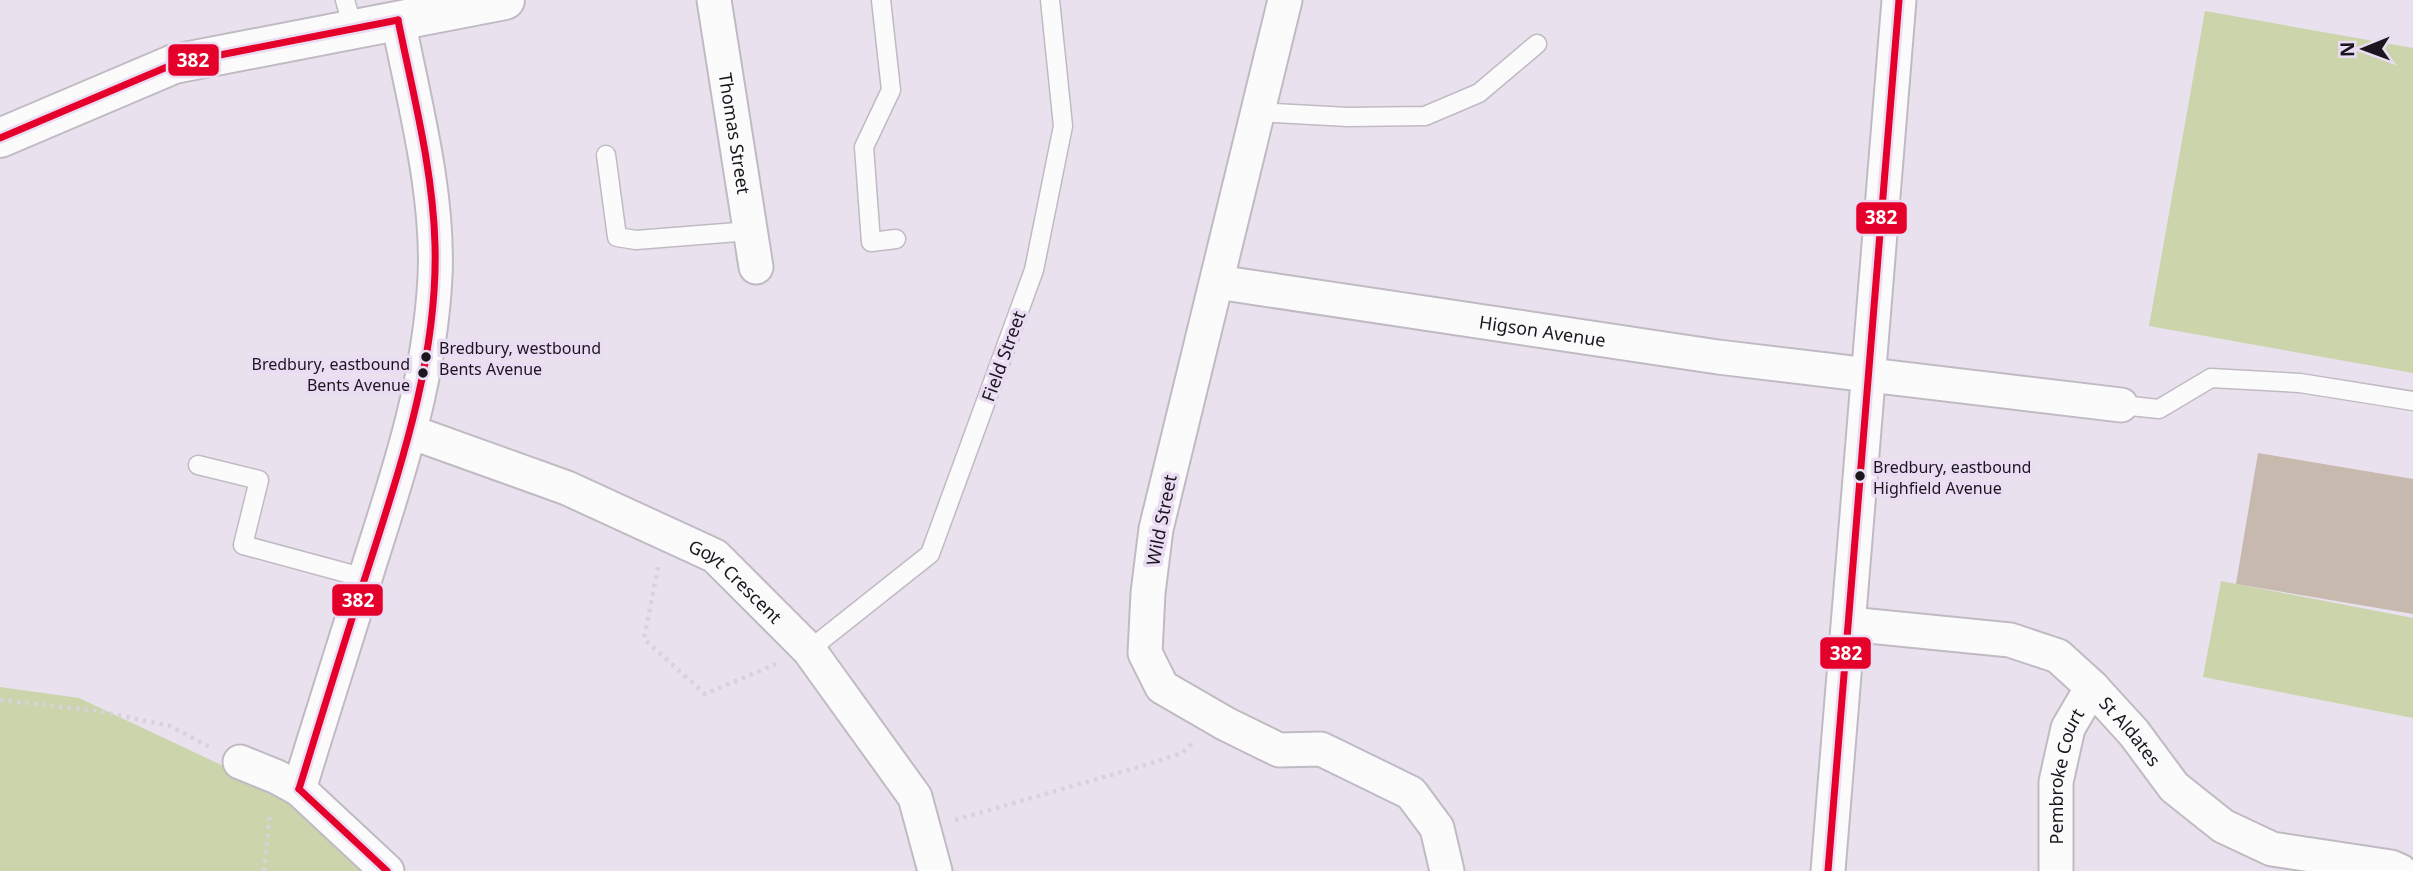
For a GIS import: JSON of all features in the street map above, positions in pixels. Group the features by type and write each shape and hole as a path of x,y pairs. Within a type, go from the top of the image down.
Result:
{"main road":[{"path":"0,138 174,64 349,14 397,20 505,0"}],"street":[{"name":"Thomas Street","path":"714,0 755,267"},
{"name":"Wild Street","path":"1285,0 1156,529 1144,653 1162,687 1218,720 1279,750 1321,749 1411,793 1437,828 1447,871"},
{"path":"1828,871 1899,0"},
{"path":"288,783 365,578 411,432 428,352 435,275 426,167 397,20"},
{"name":"Higson Avenue","path":"1217,282 1718,357 2121,405"},
{"name":"Goyt Crescent","path":"411,432 566,488 715,556 809,650 915,797 935,871"},
{"name":"St Aldates","path":"1849,624 2010,640 2058,656 2092,687 2134,733 2174,787 2223,827 2272,849 2391,867 2400,871"},
{"name":"Pembroke Court","path":"2056,871 2056,782 2068,728 2092,687"},
{"path":"240,762 288,783 387,871"}],"lane":[{"path":"881,0 891,90 864,147 871,242 896,239"},
{"name":"Field Street","path":"809,650 930,554 1034,270 1063,126 1050,0"},
{"path":"1258,112 1348,117 1425,116 1479,93 1537,44"},
{"path":"606,155 617,237 636,240 750,232"},
{"path":"2121,405 2159,409 2211,378 2300,383 2413,401"},
{"path":"198,465 259,480 243,545 365,578"}],"path":[{"path":"665,533 644,639 705,694 809,650"},
{"path":"0,700 99,711 170,726 240,762"},
{"path":"923,829 1182,753 1218,720"},
{"path":"264,871 269,823 288,783"}],"green space":[{"path":"2205,11 2413,48 2413,373 2149,326"},
{"path":"2221,581 2413,618 2413,718 2203,677"},
{"path":"0,687 79,698 302,803 368,871 0,871"}],"building":[{"path":"2258,453 2413,479 2413,614 2236,584"}],"transit line":[{"name":"382","path":"1828,871 1899,0"},
{"name":"382","path":"0,138 174,64 398,20"},
{"name":"382","path":"299,789 407,442 431,325 435,245 430,188 398,20"},
{"name":"382","path":"299,789 387,871"}],"place":[{"name":"Bredbury, westbound Bents Avenue","path":"426,357"},
{"name":"Bredbury, eastbound Bents Avenue","path":"423,373"},
{"name":"Bredbury, eastbound Highfield Avenue","path":"1860,476"}]}
